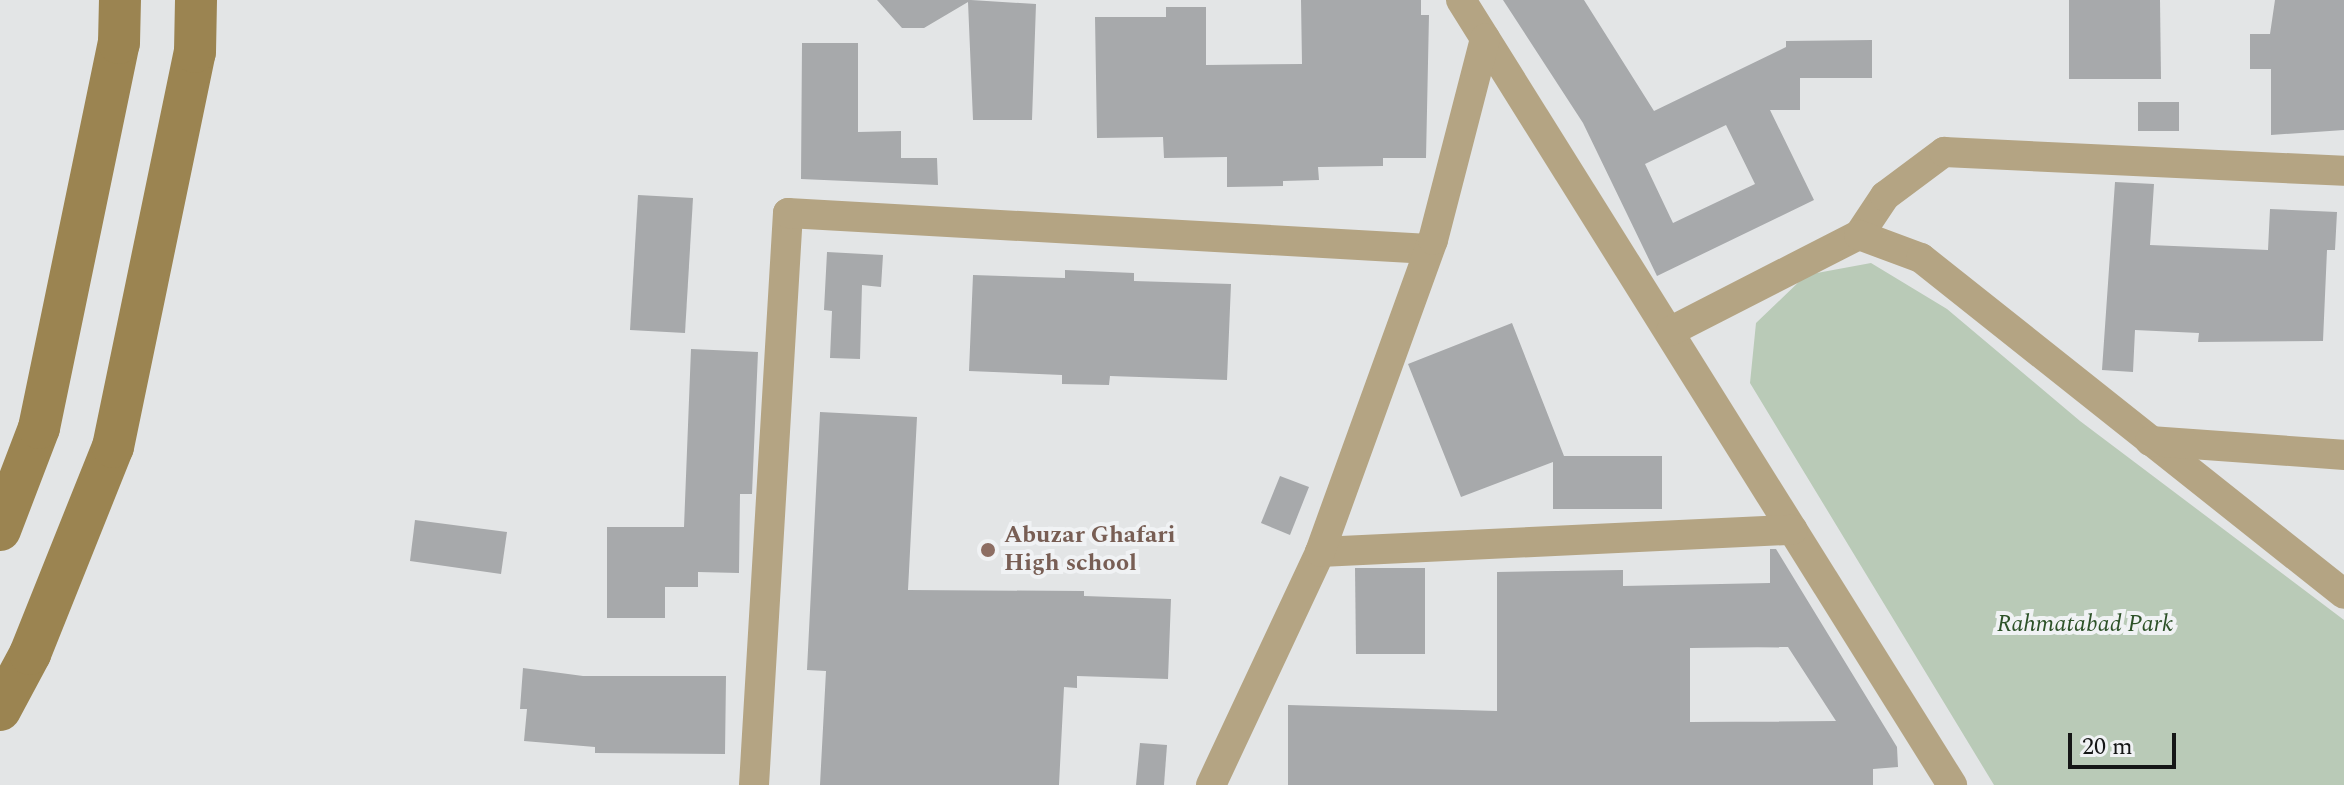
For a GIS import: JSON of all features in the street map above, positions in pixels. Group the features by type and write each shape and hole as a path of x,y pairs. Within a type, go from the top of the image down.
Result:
{"main road":[{"path":"0,530 39,428 119,43 120,0"},
{"path":"0,710 30,654 113,447 195,52 196,0"}],"street":[{"path":"1461,0 1671,331 1952,785"},
{"path":"1211,785 1320,552 1429,249 1485,39"},
{"path":"1671,331 1859,235 1885,196 1944,152 2344,171"},
{"path":"754,785 788,213 1429,249"},
{"path":"1859,235 1921,258 2344,594"},
{"path":"2150,441 2344,455"},
{"path":"1320,552 1792,530"}],"green space":[{"name":"Rahmatabad Park","path":"1871,263 1947,309 2080,421 2344,620 2344,785 1994,785 1750,383 1756,323 1806,275"}],"building":[{"path":"877,0 971,0 1036,4 1032,120 973,120 968,2 924,28 902,28"},
{"path":"1301,0 1421,0 1421,15 1429,15 1426,158 1383,158 1383,166 1318,167 1319,180 1283,181 1283,186 1227,187 1227,157 1164,158 1163,137 1097,138 1095,17 1166,17 1166,7 1206,7 1206,65 1302,64"},
{"path":"1503,0 1584,0 1654,111 1786,47 1786,41 1872,40 1872,78 1800,78 1800,110 1770,110 1814,200 1657,276 1583,123","holes":["1726,125 1755,184 1673,223 1645,164"]},
{"path":"2069,0 2160,0 2161,79 2069,79"},
{"path":"2275,0 2344,0 2344,130 2271,135 2271,69 2250,69 2250,34 2270,34"},
{"path":"802,43 858,43 858,132 901,131 901,158 937,158 938,185 801,179"},
{"path":"2138,102 2179,102 2179,131 2138,131"},
{"path":"2115,182 2154,184 2150,245 2268,250 2270,209 2337,212 2335,250 2327,250 2323,341 2198,342 2199,333 2135,330 2133,372 2102,370"},
{"path":"638,195 693,198 685,333 630,330"},
{"path":"827,252 883,255 881,287 862,285 860,359 830,358 832,311 824,310"},
{"path":"1065,270 1134,273 1134,281 1231,284 1227,380 1110,376 1109,385 1062,384 1062,375 969,371 973,275 1065,278"},
{"path":"1512,323 1564,456 1662,456 1662,509 1553,509 1553,462 1461,497 1408,364"},
{"path":"691,349 758,352 752,494 740,494 739,573 698,572 698,587 665,587 665,618 607,618 607,527 684,527"},
{"path":"820,412 917,417 908,590 1084,591 1084,596 1171,599 1168,679 1077,676 1077,688 1064,687 1059,785 820,785 826,671 807,670"},
{"path":"1280,476 1309,487 1290,535 1261,523"},
{"path":"415,520 507,532 501,574 410,561"},
{"path":"1770,549 1776,549 1897,747 1898,767 1873,769 1873,785 1288,785 1288,705 1497,711 1497,572 1623,570 1623,586 1770,583","holes":["1788,647 1836,721 1690,722 1690,648"]},
{"path":"1355,568 1425,568 1425,654 1356,654"},
{"path":"523,668 583,676 726,676 725,754 595,753 595,747 524,741 527,709 520,709"},
{"path":"1140,743 1167,745 1164,785 1136,785"}],"place":[{"name":"Abuzar Ghafari High school","path":"988,550"}]}
